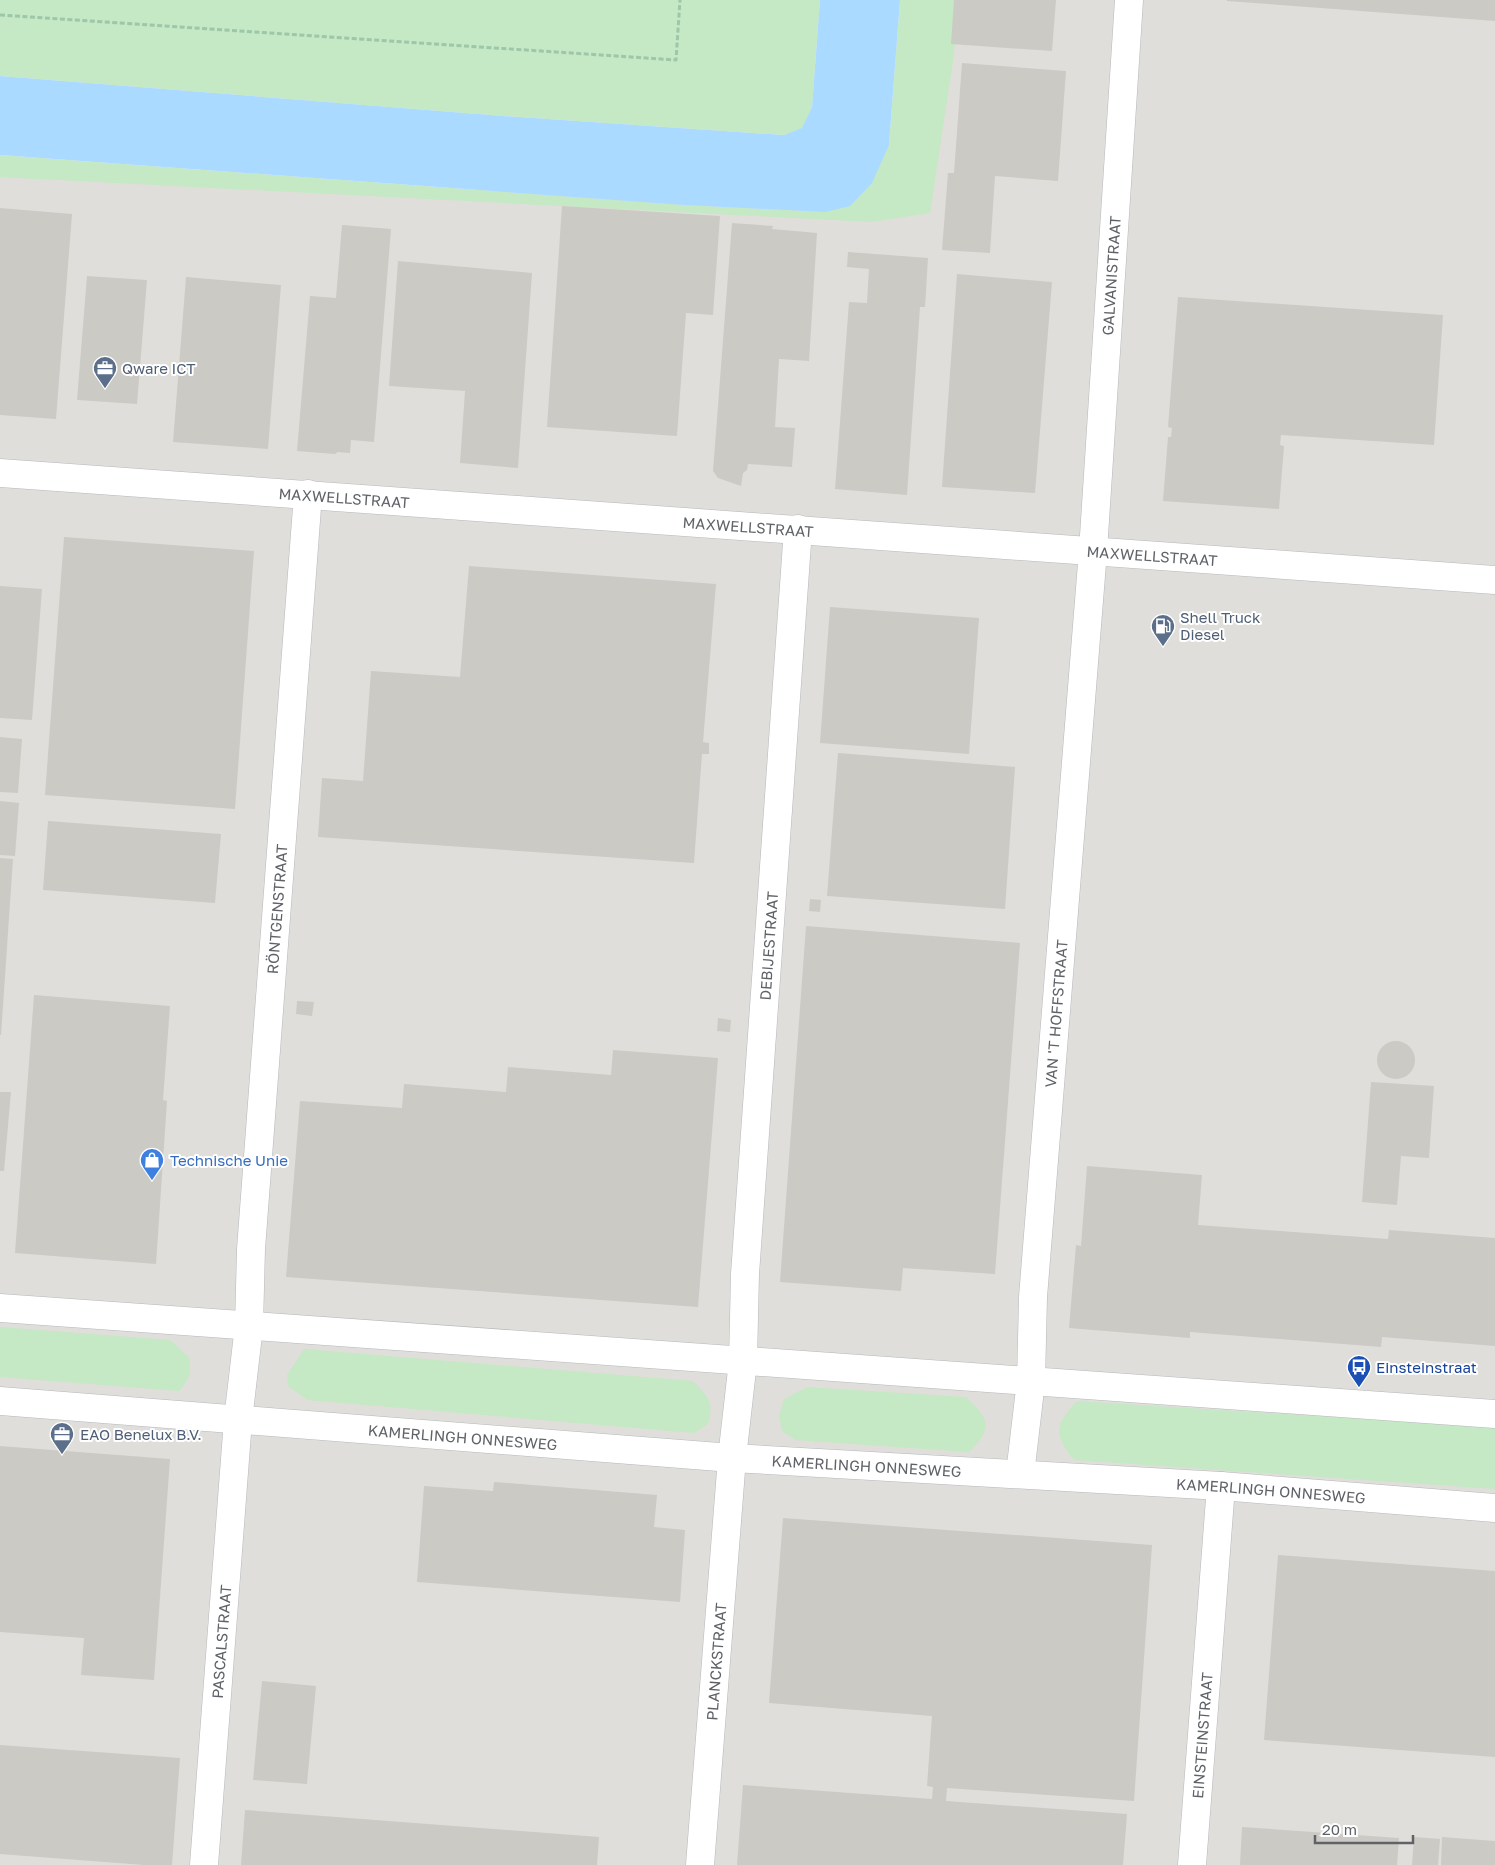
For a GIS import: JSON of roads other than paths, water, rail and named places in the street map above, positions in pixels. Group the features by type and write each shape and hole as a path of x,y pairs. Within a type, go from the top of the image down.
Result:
{"street":[{"name":"GALVANISTRAAT","path":"1093,551 1129,0"},
{"name":"MAXWELLSTRAAT","path":"0,473 798,528 1495,580"},
{"name":"RÖNTGENSTRAAT","path":"249,1326 251,1249 308,494"},
{"name":"DEBIJESTRAAT","path":"732,1458 743,1361 745,1274 798,528"},
{"name":"VAN 'T HOFFSTRAAT","path":"1020,1474 1031,1381 1033,1296 1093,551"},
{"path":"0,1308 1495,1414"},
{"path":"238,1420 249,1326"},
{"name":"KAMERLINGH ONNESWEG","path":"0,1402 732,1458 1221,1486 1495,1508"},
{"name":"PASCALSTRAAT","path":"204,1865 238,1420"},
{"name":"PLANCKSTRAAT","path":"700,1865 732,1458"},
{"name":"EINSTEINSTRAAT","path":"1192,1865 1221,1486"}],"water":[{"path":"820,0 900,0 889,145 872,183 850,206 825,212 684,205 0,155 0,76 503,116 784,135 802,128 812,107"}],"place":[{"name":"Qware ICT","path":"105,389"},
{"name":"Shell Truck Diesel","path":"1163,647"},
{"name":"Technische Unie","path":"152,1181"},
{"name":"Einsteinstraat","path":"1359,1388"},
{"name":"EAO Benelux B.V.","path":"62,1455"}]}
